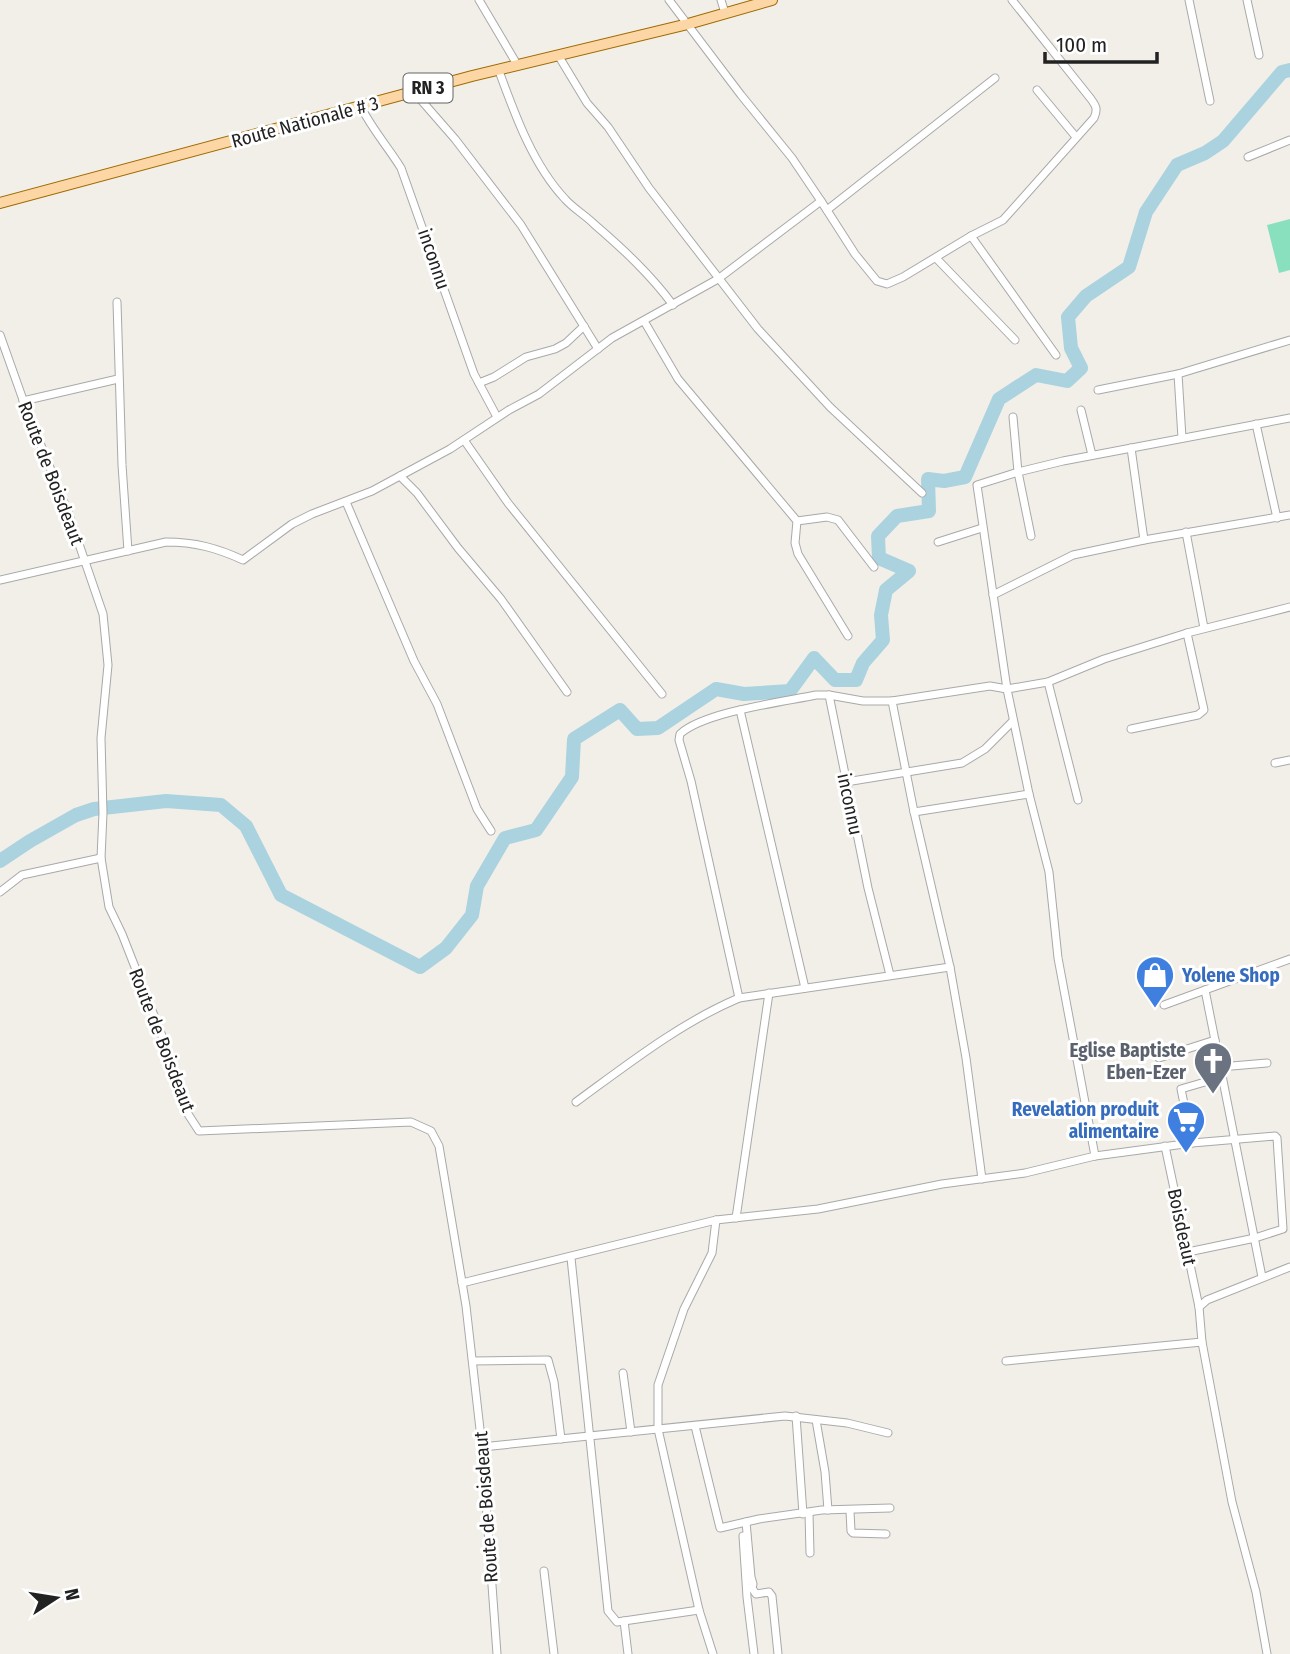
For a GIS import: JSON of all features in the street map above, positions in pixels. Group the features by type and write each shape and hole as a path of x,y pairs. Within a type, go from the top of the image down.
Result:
{"main road":[{"name":"Route Nationale # 3","path":"0,203 772,0"}],"street":[{"path":"479,0 518,66"},
{"path":"669,0 741,96 792,158 855,254 877,281 887,284 1003,220 1094,118 1096,107 1012,0"},
{"path":"721,0 725,13"},
{"path":"1189,0 1210,100"},
{"path":"1247,0 1259,55"},
{"path":"558,55 587,103 608,127 649,188 758,329 822,398 922,493"},
{"path":"499,71 529,144 554,186 572,206 638,263 673,305"},
{"path":"827,210 995,78"},
{"path":"1037,90 1076,137"},
{"path":"414,92 455,139 521,225 598,349"},
{"name":"inconnu","path":"361,107 405,177 479,383 497,417"},
{"path":"1248,157 1290,139"},
{"path":"0,580 166,542 189,542 221,549 243,560 292,524 400,476 464,440 497,417 538,394 612,338 718,279 821,201"},
{"path":"971,236 1056,355"},
{"path":"936,258 1015,340"},
{"path":"117,302 118,379 128,551"},
{"path":"644,321 678,379 797,521 794,543 798,554 848,636"},
{"path":"479,383 526,357 555,349 566,343 584,326"},
{"name":"Route de Boisdeaut","path":"0,335 23,401 68,512 103,614 108,665 101,738 101,858 109,907 166,1046 186,1111 199,1131 411,1122 431,1131 439,1146 462,1283 482,1447 497,1654"},
{"path":"1098,390 1178,374 1290,340"},
{"path":"1178,374 1182,438"},
{"path":"23,401 118,379"},
{"path":"1081,410 1092,455"},
{"path":"1013,417 1018,472 1031,536"},
{"path":"1095,1156 1058,958 1049,872 1007,689 977,485 1018,472 1092,455 1290,418"},
{"path":"1256,424 1277,518"},
{"path":"464,440 508,503 639,662 662,694"},
{"path":"1131,448 1144,540"},
{"path":"400,476 417,493 501,599 567,692"},
{"path":"346,502 414,662 437,704 477,809 491,831"},
{"path":"993,595 1073,555 1186,532 1290,515"},
{"path":"797,521 827,517 838,520 874,567"},
{"path":"937,542 982,528"},
{"path":"1186,532 1204,628"},
{"path":"739,998 691,781 679,740 680,734 686,728 740,710 816,695 863,701 892,701 1048,682 1104,659 1187,633 1290,607"},
{"path":"1131,729 1198,715 1204,710 1187,633"},
{"path":"1048,682 1077,800"},
{"name":"inconnu","path":"829,695 868,888 891,975"},
{"path":"892,701 914,812 950,967 967,1058 982,1179"},
{"path":"740,710 805,988"},
{"path":"846,782 970,760 1013,721"},
{"path":"1275,763 1290,760"},
{"path":"914,812 1029,794"},
{"path":"0,892 22,875 101,858"},
{"path":"1164,1005 1290,958"},
{"path":"576,1102 686,1024 739,998 950,967"},
{"path":"1205,990 1262,1277"},
{"path":"736,1218 769,993"},
{"path":"1159,1058 1215,1040"},
{"path":"1220,1067 1267,1063"},
{"path":"1192,1143 1181,1089 1222,1077"},
{"path":"462,1283 716,1220 818,1209 942,1184 1025,1173 1095,1156 1192,1143 1275,1136 1278,1138 1283,1229 1255,1238 1188,1252"},
{"name":"Boisdeaut","path":"1165,1146 1199,1307 1202,1342 1232,1502 1256,1591 1267,1654"},
{"path":"713,1654 699,1610 658,1429 658,1385 684,1309 712,1253 716,1220"},
{"path":"571,1258 608,1611 617,1622 699,1610"},
{"path":"1199,1307 1207,1300 1290,1267"},
{"path":"1006,1361 1202,1342"},
{"path":"472,1361 548,1360 554,1381 561,1439"},
{"path":"623,1373 631,1432"},
{"path":"482,1447 796,1416 847,1423 888,1433"},
{"path":"796,1416 810,1553"},
{"path":"816,1420 828,1510"},
{"path":"695,1426 720,1528 828,1510 890,1508"},
{"path":"850,1511 853,1533 886,1534"},
{"path":"744,1523 747,1597 754,1654"},
{"path":"744,1523 754,1584 752,1588 756,1594 769,1592 772,1596 778,1654"},
{"path":"544,1572 554,1654"},
{"path":"624,1621 628,1654"}],"green space":[{"path":"1290,219 1290,270 1279,273 1267,225"}],"waterway":[{"path":"0,861 76,815 94,809 166,801 221,805 246,826 281,895 420,967 446,948 472,915 477,886 505,838 536,830 572,777 574,739 620,710 637,729 658,728 716,689 744,694 790,691 814,658 835,680 856,680 863,663 883,640 881,615 886,590 909,571 879,558 878,536 897,516 929,511 928,479 944,481 965,477 999,399 1036,375 1067,381 1081,368 1071,348 1068,317 1086,296 1129,267 1146,212 1177,165 1205,153 1223,141 1282,72 1290,70"}],"place":[{"name":"Yolene Shop","path":"1155,1009"},
{"name":"Eglise Baptiste Eben-Ezer","path":"1213,1095"},
{"name":"Revelation produit alimentaire","path":"1186,1154"}]}
